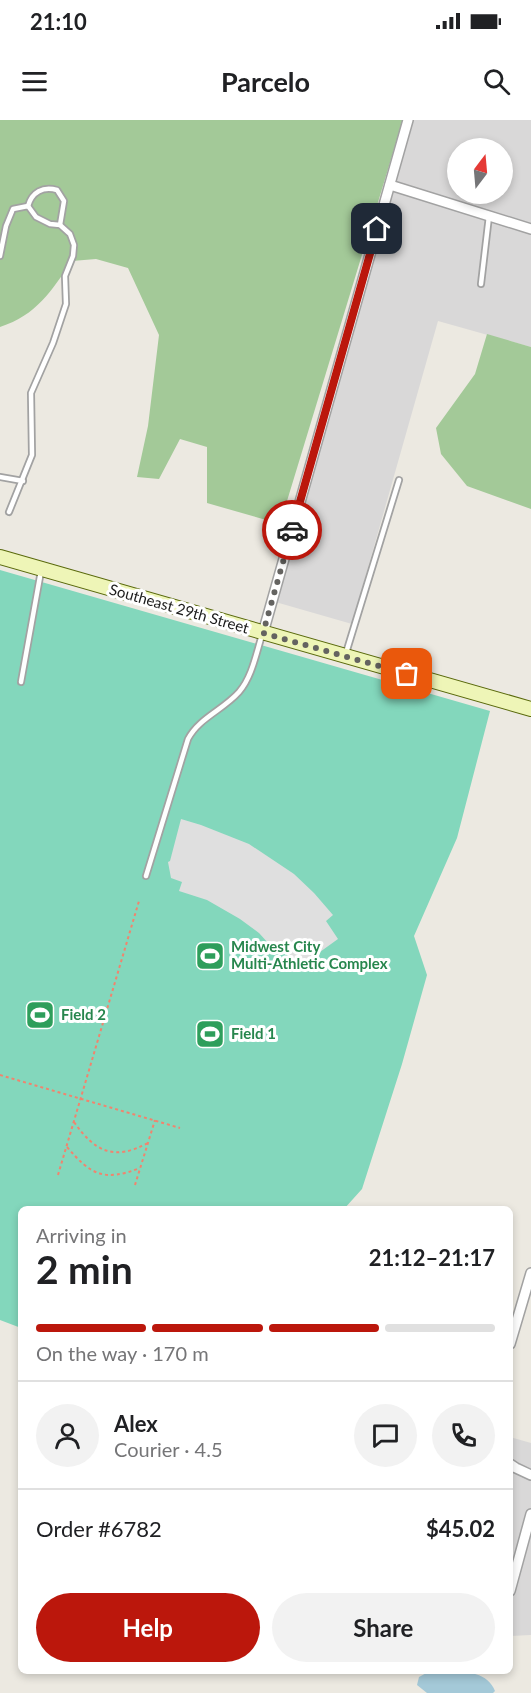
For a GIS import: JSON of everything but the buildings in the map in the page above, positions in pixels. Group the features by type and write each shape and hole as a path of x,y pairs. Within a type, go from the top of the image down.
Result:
{"main road":[{"name":"Southeast 29th Street","path":"0,557 531,709"}],"street":[{"path":"263,633 408,120"},
{"path":"390,185 531,229"},
{"path":"513,1334 531,1273"},
{"path":"513,1466 531,1475"},
{"path":"513,1580 531,1514"}],"lane":[{"path":"28,206 30,198 39,191 47,188 57,190 64,201 60,225"},
{"path":"9,512 32,454 32,393 66,304 65,276 73,256 74,245 70,234 60,225 50,224 36,217 28,206"},
{"path":"0,256 6,226 13,208 28,206"},
{"path":"480,284 489,216"},
{"path":"0,477 22,481"},
{"path":"345,656 399,480"},
{"path":"21,682 42,569"},
{"path":"146,876 188,739 194,728 240,691 252,668 263,633"}],"path":[{"path":"58,1175 139,901"},
{"path":"0,1075 180,1128"},
{"path":"135,1185 154,1120"},
{"path":"74,1122 85,1138 103,1150 127,1153 148,1143"},
{"path":"67,1147 86,1168 95,1173 117,1176 140,1168"}],"shaded area":[{"path":"408,120 531,120 531,347 438,321 352,624 272,601"},
{"path":"181,819 249,844 294,874 333,915 326,921 338,939 299,967 285,950 279,955 259,933 240,919 207,900 179,891 182,882 171,878 168,862"},
{"path":"513,1438 531,1443 531,1635 513,1636"}],"green space":[{"path":"0,120 403,120 280,524 207,503 207,447 180,439 159,479 137,477 148,426 159,335 128,268 96,259 72,261 50,292 34,309 0,327"},
{"path":"487,334 531,347 531,509 467,486 441,454 436,428 475,374"},
{"name":"Midwest City Multi-Athletic Complex","path":"0,570 490,711 457,838 414,936 427,975 402,1064 362,1189 347,1206 18,1206 18,1327 0,1320"}],"water":[{"path":"424,1674 476,1674 490,1683 495,1691 493,1693 427,1693 417,1685 419,1677"}],"way so far":[{"path":"292,530 263,633 407,674"}],"place":[{"name":"Midwest City Multi-Athletic Complex","path":"210,956"},
{"name":"Field 2","path":"40,1015"},
{"name":"Field 1","path":"210,1034"}],"route":[{"path":"292,530 377,229"}]}
